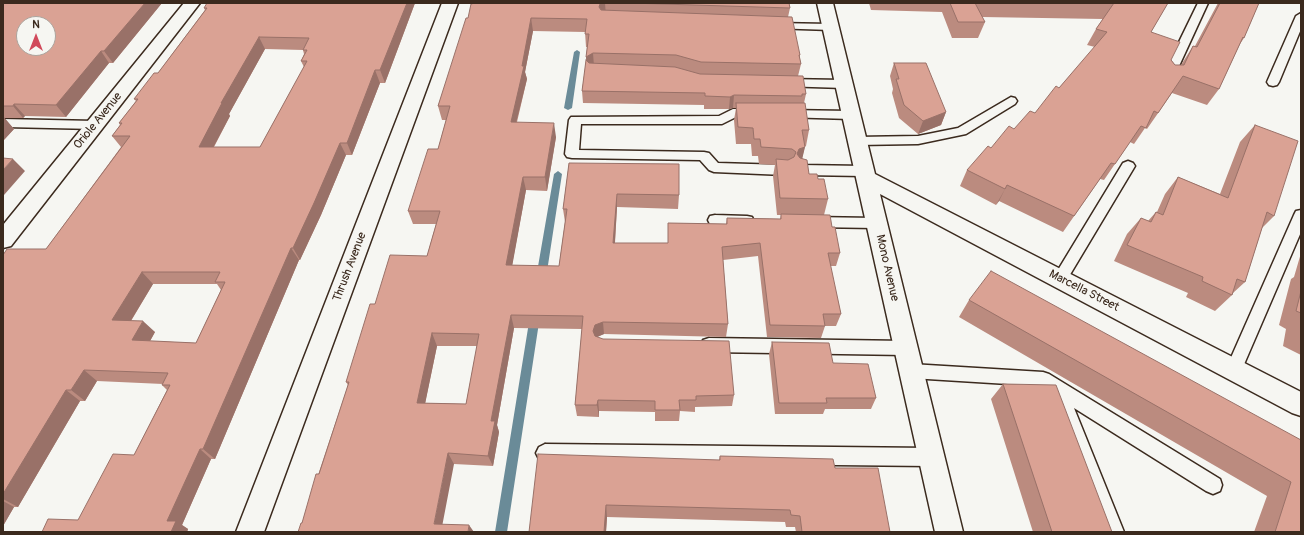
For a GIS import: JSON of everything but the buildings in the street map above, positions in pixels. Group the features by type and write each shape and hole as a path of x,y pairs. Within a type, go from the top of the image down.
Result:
{"street":[{"name":"Oriole Avenue","path":"3,240 192,3"},
{"name":"Thrush Avenue","path":"250,532 450,3"},
{"name":"Mono Avenue","path":"826,3 949,532"},
{"name":"Marcella Street","path":"865,175 1301,405"}],"lane":[{"path":"1168,77 1203,3"},
{"path":"1273,82 1301,16"},
{"path":"761,25 831,27"},
{"path":"775,82 844,84"},
{"path":"857,141 918,140 962,131 1011,100"},
{"path":"784,170 714,167 704,156 572,154 575,120 722,120 733,113 851,115"},
{"path":"5,123 95,125"},
{"path":"1060,279 1128,166"},
{"path":"802,170 865,175"},
{"path":"1234,369 1301,215"},
{"path":"715,220 761,221"},
{"path":"800,222 876,223"},
{"path":"691,344 906,348"},
{"path":"911,371 1043,379 1213,485"},
{"path":"1043,379 1069,415 1114,532"},
{"path":"545,453 931,457"}],"waterway":[{"path":"568,108 577,52"},
{"path":"541,278 558,174"},
{"path":"501,532 535,316"}]}
